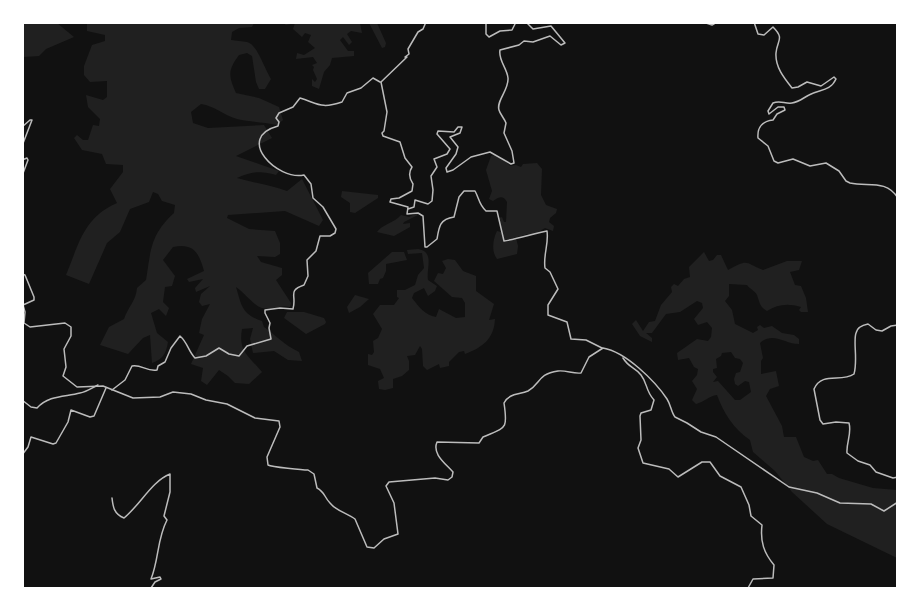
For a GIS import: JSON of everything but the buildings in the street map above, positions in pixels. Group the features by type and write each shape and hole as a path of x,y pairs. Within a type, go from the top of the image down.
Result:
{"street":[{"path":"381,82 407,57 405,57 416,34 423,29 426,22"},
{"path":"486,22 486,34 489,37 500,31 512,30 516,22"},
{"path":"408,209 414,207 415,200 428,204 432,201 433,190 430,176 437,167 434,159 447,154 450,149 437,134 438,131 454,132 458,127 462,128 460,133 450,137 458,147 446,168 447,172 471,157 490,152 514,164 513,151 504,133 506,123 498,110 508,81 507,70 499,56 500,50 519,45 524,41 533,42 546,36 550,36 561,45 565,43 551,26 533,29 526,22"},
{"path":"702,22 709,25 717,22"},
{"path":"754,22 759,34 764,34 773,27 779,35 780,43 776,54 781,75 792,88 807,82 821,86 834,77 836,79 826,90 812,93 798,102 773,103 768,111 769,114 778,108 785,110 777,114 773,120 761,124 758,138 768,146 774,161 778,163 793,159 810,166 826,164 839,171 850,183 880,184 894,193 897,198"},
{"path":"111,390 125,380 132,366 157,370 158,366 165,362 180,336 185,341 188,351 195,358 200,358 219,348 228,354 239,356 247,346 271,339 270,323 265,310 293,309 293,292 297,287 304,285 308,276 307,260 316,251 318,238 330,236 335,233 336,229 323,207 313,198 311,184 304,176 297,177 275,168 268,161 261,151 260,136 265,131 278,126 279,122 276,118 279,113 293,107 300,98 321,106 332,105 342,102 347,93 361,88 373,78 381,82"},
{"path":"381,82 387,112 383,136 400,142 405,158 412,167 409,172 413,184 412,191 399,198 391,199 390,202 408,207 408,209"},
{"path":"22,127 32,120 22,146"},
{"path":"22,160 27,158 28,160 22,176"},
{"path":"408,209 407,214 418,213 423,216 426,247 428,248 437,239 444,219 454,217 459,197 464,190 475,191 480,204 486,211 497,211 504,241 515,237 534,236 547,231 546,251 543,256 545,268 550,272 558,289 548,305 548,315 567,322 570,339 586,340 610,350 641,368 669,403 675,417 705,434 716,437 789,487 817,493 840,503 871,504 884,511 897,502"},
{"path":"22,274 25,275 34,297 34,300 23,305 24,323 30,327 65,322 69,325 72,332 64,348 66,367 63,376 77,387 98,385 133,398 160,398 173,392 191,394 227,404 255,418 279,421 280,427 267,457 268,465 292,467 301,471 308,470 314,474 317,488 327,495 330,503 355,519 363,541 367,547 371,548 398,534 394,503 386,486 388,482 448,480 452,477 453,472 436,453 437,442 479,443 483,437 494,434 506,424 504,403 506,399 527,391 544,375 561,370 568,373 581,373 589,357 603,348"},
{"path":"897,325 882,331 868,324 860,327 855,334 857,357 854,374 842,379 827,378 819,381 814,389 823,424 849,423 850,436 846,447 847,453 858,461 870,465 876,472 893,478 897,477"},
{"path":"623,358 627,366 640,373 646,392 654,400 651,410 641,413 640,416 641,440 638,448 644,463 669,469 678,477 702,462 710,462 720,476 741,487 751,516 762,525 760,539 768,559 774,565 773,578 753,579 748,588"},
{"path":"22,400 38,408 42,403 58,396 81,393 98,385"},
{"path":"22,455 32,438 56,443 68,422 71,410 90,417 94,416 106,387"},
{"path":"112,498 113,508 118,515 124,518 138,507 163,477 170,474 170,492 164,516 167,520 160,533 155,569 151,579 160,577 161,579 151,588"}],"shaded area":[{"path":"22,23 57,23 74,37 46,49 39,56 23,57"},
{"path":"87,23 254,23 252,27 239,28 232,32 231,40 251,44 271,79 265,89 259,89 252,56 247,53 239,55 233,65 230,73 232,82 236,93 259,98 279,107 283,120 277,125 242,120 201,104 191,112 193,123 208,128 264,125 272,138 236,156 279,171 276,175 256,172 237,178 287,191 302,179 323,220 319,226 285,211 228,215 227,218 249,229 275,231 280,243 280,254 275,257 257,256 261,262 282,268 282,275 276,280 291,303 290,307 262,308 236,287 242,305 250,316 262,321 264,327 299,352 302,361 288,360 274,351 253,353 250,339 253,328 242,329 243,348 262,372 249,384 235,383 219,370 207,385 201,381 203,368 191,364 204,335 199,333 202,319 210,304 202,306 199,302 201,294 210,286 196,292 195,288 203,279 189,282 187,279 204,271 197,254 186,246 173,247 163,260 175,276 172,286 165,287 163,302 169,308 166,316 159,309 151,313 157,333 168,342 163,356 152,363 150,335 143,338 128,354 100,345 109,327 124,319 137,288 146,280 153,243 160,229 174,213 175,205 162,201 158,194 153,192 149,202 130,209 120,232 107,243 89,284 66,275 89,224 106,209 117,203 110,189 123,172 123,165 106,164 102,154 82,150 74,138 77,135 83,140 88,140 93,125 99,126 100,119 88,107 86,95 103,100 107,97 107,81 90,82 84,75 84,66 92,45 105,41 105,35 87,31"},
{"path":"295,23 360,23 362,33 351,31 347,34 352,42 349,45 343,37 340,40 348,51 354,51 354,56 332,58 324,72 319,89 312,86 312,79 315,82 317,79 312,65 317,63 313,57 296,59 297,53 304,55 315,48 308,42 311,35 305,33 302,37 293,29"},
{"path":"369,23 377,23 386,43 385,47 382,48"},
{"path":"495,155 504,159 510,166 521,167 523,164 537,163 542,169 541,195 546,205 557,209 549,222 554,226 553,231 545,228 533,235 527,234 510,240 516,238 517,254 497,259 493,245 497,231 501,232 504,242 509,241 504,240 499,218 502,217 506,222 507,202 502,198 493,201 489,199 492,191 486,170 491,156"},
{"path":"342,191 378,195 378,198 355,213 350,212 350,203 341,197"},
{"path":"417,213 418,215 403,224 410,223 410,227 394,236 377,232 401,215 409,217"},
{"path":"418,249 426,253 429,261 428,280 437,286 435,291 428,296 424,288 414,293 412,298 420,307 436,317 439,309 456,318 465,317 465,303 462,298 452,297 434,281 438,273 443,274 446,268 442,261 455,260 463,271 476,276 476,291 494,304 489,320 495,319 494,326 486,341 465,354 464,351 459,352 449,362 449,366 440,368 439,364 427,370 423,366 420,346 415,355 407,356 409,370 393,379 393,388 379,389 378,381 384,378 380,369 368,365 368,354 372,355 374,352 373,341 378,338 382,329 373,314 380,305 394,305 399,298 397,290 405,290 415,285 418,275 424,268 422,253 408,254 407,250"},
{"path":"392,252 404,252 407,260 386,264 386,271 378,284 369,284 368,273"},
{"path":"704,252 709,261 721,255 728,270 744,263 763,270 787,261 802,261 799,270 790,272 795,285 801,286 808,312 801,312 799,310 801,307 787,305 767,311 747,285 729,284 729,296 725,301 732,310 735,324 753,333 760,325 764,328 772,326 782,333 794,335 799,339 799,344 774,338 760,343 763,358 761,374 776,371 779,386 770,389 766,396 782,426 784,437 796,437 804,457 813,461 818,460 827,474 873,488 897,490 897,558 827,524 753,452 750,440 730,420 717,395 696,404 692,400 697,389 692,381 698,369 694,367 689,358 678,360 677,353 697,339 708,341 711,337 712,328 707,322 698,325 694,319 703,308 702,303 697,301 680,312 666,314 652,333 646,333 652,338 652,342 640,336 632,324 636,320 643,331 649,322 655,321 661,305 672,292 671,287 674,284 678,286 684,279 690,277 689,267","holes":["731,352 735,358 740,359 743,363 740,372 736,373 735,384 738,386 745,381 749,382 751,392 740,400 735,400 718,381 713,382 717,377 713,372 713,369 717,368 716,359 722,353"]},
{"path":"355,295 369,299 349,313 347,307"},
{"path":"287,312 304,312 324,318 326,322 306,334 284,318"}]}
